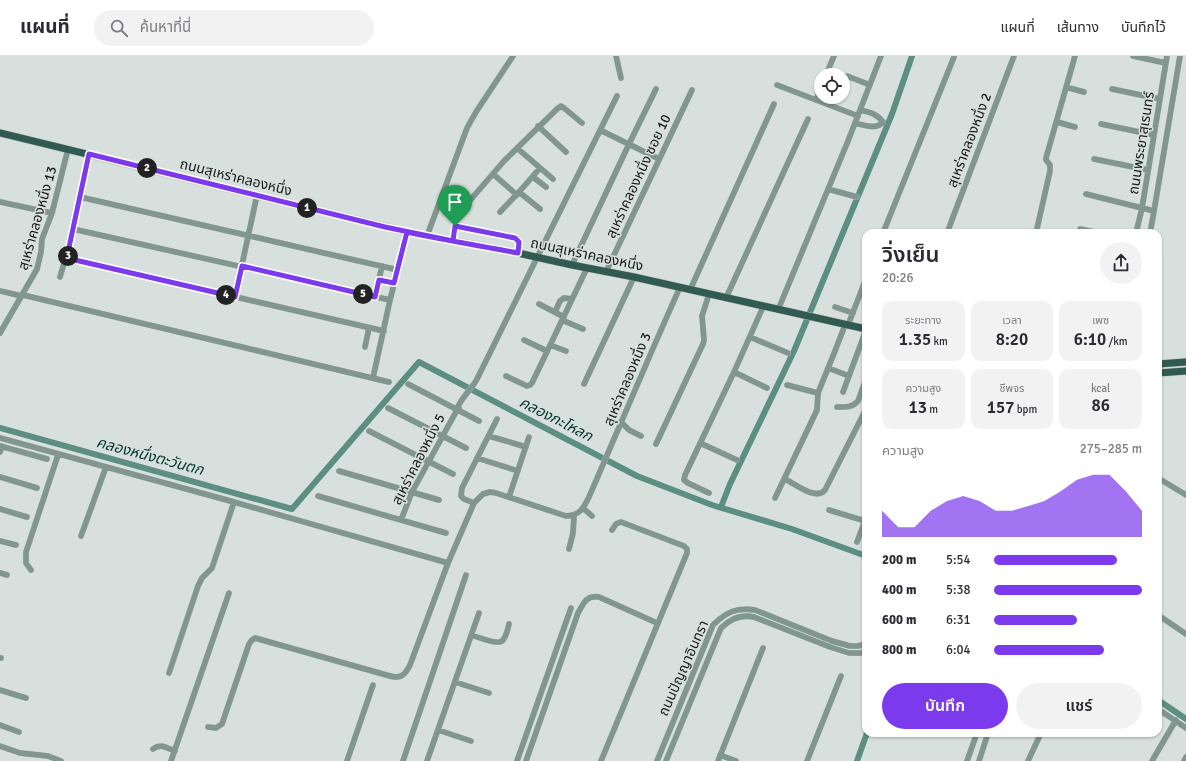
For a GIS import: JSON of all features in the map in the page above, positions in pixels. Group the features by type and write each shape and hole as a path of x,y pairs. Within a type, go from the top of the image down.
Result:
{"main road":[{"name":"ถนนสุเหร่าคลองหนึ่ง","path":"0,133 407,232 634,277 862,329"},
{"path":"1162,364 1186,362"},
{"path":"1162,372 1186,371"}],"street":[{"path":"426,236 467,128 513,56"},
{"path":"616,56 620,78"},
{"path":"829,68 834,56"},
{"path":"778,310 858,116 881,56"},
{"name":"สุเหร่าคลองหนึ่ง 2","path":"949,229 1014,56"},
{"path":"1037,229 1050,171 1050,165 1046,158 1075,56"},
{"path":"1133,56 1166,63"},
{"name":"ถนนพระยาสุเรนทร์","path":"1137,229 1142,208 1167,56"},
{"name":"ถนนพระยาสุเรนทร์","path":"1151,229 1180,56"},
{"path":"886,229 954,57"},
{"path":"850,77 870,85"},
{"path":"777,85 814,99"},
{"path":"1066,87 1084,92"},
{"path":"572,265 656,89"},
{"path":"1112,89 1160,99"},
{"name":"สุเหร่าคลองหนึ่ง ซอย 10","path":"606,272 692,90"},
{"name":"สุเหร่าคลองหนึ่ง 5","path":"401,520 412,492 457,410 457,405 473,387 617,96"},
{"path":"690,290 774,104"},
{"path":"826,104 858,116"},
{"path":"453,241 459,213 538,126 561,106 582,123"},
{"path":"855,123 876,127 883,122 876,114 860,110"},
{"path":"726,298 808,119"},
{"path":"1057,122 1075,127"},
{"path":"1101,124 1154,135"},
{"path":"538,126 566,152"},
{"path":"600,130 659,158"},
{"path":"517,148 553,179"},
{"name":"สุเหร่าคลองหนึ่ง 13","path":"0,333 37,269 42,239 52,213 68,149"},
{"path":"60,277 65,260 68,257 89,154"},
{"path":"1094,159 1148,170"},
{"path":"500,212 540,168"},
{"path":"493,174 540,209"},
{"path":"533,177 546,187"},
{"path":"828,189 857,197"},
{"path":"1086,194 1154,211"},
{"path":"235,297 257,196"},
{"path":"80,197 398,270"},
{"path":"0,202 52,213"},
{"path":"455,226 515,238 519,242 518,253"},
{"path":"73,228 390,300"},
{"path":"373,378 407,232"},
{"path":"68,257 89,264 384,331"},
{"path":"375,297 382,266"},
{"path":"506,376 527,386 532,383 587,268"},
{"path":"584,384 634,277"},
{"path":"379,280 394,283"},
{"name":"สุเหร่าคลองหนึ่ง 3","path":"574,516 583,508 589,497 680,287"},
{"path":"776,498 817,410 818,393 862,289"},
{"path":"0,291 389,382"},
{"path":"656,444 703,344 702,316 709,294"},
{"path":"555,312 560,301 564,298 572,299"},
{"path":"538,304 555,312 583,329"},
{"path":"709,493 684,480 685,475 763,307"},
{"path":"835,307 853,312"},
{"path":"365,347 369,328"},
{"path":"750,337 788,353"},
{"path":"524,340 547,351"},
{"path":"843,392 862,341"},
{"path":"550,345 566,352"},
{"path":"828,368 849,376"},
{"path":"734,372 767,388"},
{"path":"408,384 479,421"},
{"path":"787,385 818,393"},
{"path":"836,407 849,407 855,404 862,387"},
{"path":"388,408 466,448"},
{"path":"785,479 808,492 819,494 822,493 844,455 862,417"},
{"path":"474,503 464,499 461,496 461,493 497,419"},
{"path":"621,422 628,430 642,436"},
{"path":"369,431 453,474"},
{"path":"489,436 526,447"},
{"path":"509,497 529,437"},
{"path":"0,438 448,562"},
{"path":"700,443 738,460"},
{"path":"1,448 47,458"},
{"path":"31,570 26,563 26,552 58,455"},
{"path":"477,458 518,471"},
{"path":"81,536 106,467"},
{"path":"339,471 439,500"},
{"path":"0,477 37,488"},
{"path":"1162,481 1186,496"},
{"path":"208,727 216,728 222,724 249,644 255,638 390,676 402,676 410,665 448,562 474,503 483,494 496,492 566,516 574,516 573,533 569,549"},
{"path":"318,496 446,533"},
{"path":"169,673 198,586 204,576 212,568 234,502"},
{"path":"583,508 592,516"},
{"path":"0,509 27,517"},
{"path":"829,510 862,521"},
{"path":"601,761 687,553 687,549 684,546 622,522 616,524 612,530"},
{"path":"857,542 862,530"},
{"path":"0,540 16,545"},
{"path":"0,573 7,575"},
{"path":"403,761 466,575"},
{"path":"171,761 229,592"},
{"path":"526,761 578,613 588,598 593,596 599,597 657,623"},
{"path":"517,761 572,608"},
{"name":"ถนนปัญญาอินทรา","path":"657,761 713,625 729,612 744,608 755,610 832,641 850,646 862,645"},
{"path":"427,761 479,613"},
{"name":"ถนนปัญญาอินทรา","path":"666,761 721,628 734,618 746,615 754,617 830,647 850,653 862,653"},
{"path":"1162,618 1186,634"},
{"path":"471,635 500,642 504,640 509,624"},
{"path":"718,761 763,648"},
{"path":"807,761 841,676"},
{"path":"455,682 489,693"},
{"path":"347,761 373,685"},
{"path":"0,690 26,698"},
{"path":"1162,711 1186,728"},
{"path":"1152,761 1176,720"},
{"path":"0,725 19,732"},
{"path":"438,730 471,741"},
{"path":"967,761 976,737"},
{"path":"979,761 987,737"},
{"path":"1028,761 1039,737"},
{"path":"153,749 158,746 162,746 175,751"},
{"path":"0,747 20,753 48,756 61,761"},
{"path":"720,755 736,761"},
{"path":"1184,761 1186,757"}],"waterway":[{"path":"721,507 730,484 794,351 892,114 912,56"},
{"name":"คลองกะโหลก","path":"0,428 292,509 419,362 637,476 712,505 792,529 862,555"},
{"name":"คลองกะโหลก","path":"1162,703 1186,719"},
{"path":"857,761 866,737"}],"route":[{"path":"455,226 453,241 426,236 407,232 385,227 89,154 68,257 124,272 235,297 242,266 375,297 379,280 394,283 407,232 453,241 518,253 518,239 455,226"}],"water label":[{"name":"คลองหนึ่งตะวันตก","path":"150,456"}]}
